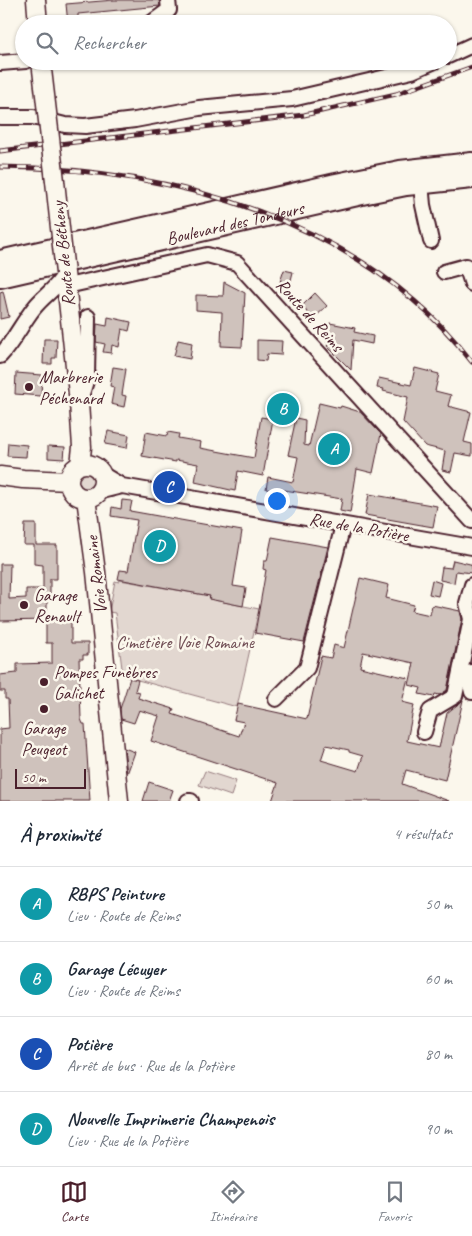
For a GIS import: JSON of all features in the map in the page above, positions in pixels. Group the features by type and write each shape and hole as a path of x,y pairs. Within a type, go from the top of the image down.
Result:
{"highway":[{"name":"Boulevard des Tondeurs","path":"0,262 336,184 400,171 472,163"},
{"name":"Boulevard des Tondeurs","path":"0,276 362,194 421,183 472,178"}],"main road":[{"path":"36,0 37,15"},
{"name":"Route de Bétheny","path":"42,70 66,279 82,447 91,468"},
{"path":"91,468 102,481 92,495 76,495 69,481 72,471 91,468"},
{"path":"0,476 23,480 69,481"},
{"name":"Voie Romaine","path":"92,495 100,611 119,801"}],"street":[{"path":"162,15 169,10 168,0"},
{"path":"457,52 472,45"},
{"path":"0,63 15,62"},
{"path":"0,117 33,117 65,125 85,126 134,120 199,108 292,99 414,70"},
{"path":"421,183 431,241"},
{"name":"Route de Reims","path":"66,279 207,256 236,263 472,521"},
{"path":"444,272 466,266 472,284"},
{"path":"0,356 22,328 32,310 66,279"},
{"path":"79,403 87,378 88,317"},
{"path":"91,468 122,486"},
{"name":"Rue de la Potière","path":"92,495 122,486 472,547"},
{"path":"276,699 306,668 343,525"},
{"path":"424,732 430,712 455,696 471,619 467,603 472,584"},
{"path":"472,672 470,684 472,692"}],"green space":[{"path":"86,471 94,474 97,482 94,490 86,493 78,490 75,482 78,474"},
{"name":"Cimetière Voie Romaine","path":"120,580 210,596 209,599 259,609 237,707 123,676 115,613 109,612 115,581 119,582"},
{"path":"205,771 236,781 231,796 199,785"}],"building":[{"path":"114,0 159,0 160,6 67,15 66,4"},
{"path":"284,270 293,272 290,284 280,282"},
{"path":"224,282 245,293 242,347 221,346 222,312 196,310 196,295 223,296"},
{"path":"3,291 9,317 0,319 0,292"},
{"path":"315,293 327,306 313,319 302,306"},
{"path":"108,317 131,322 129,331 122,329 119,347 112,345 111,353 103,352 105,344 96,342 97,324 107,326"},
{"path":"330,323 355,328 354,332 373,336 372,344 353,340 351,370 327,346 329,343 319,333"},
{"path":"44,339 57,339 56,358 52,358 52,364 43,364"},
{"path":"178,340 192,343 190,359 174,356"},
{"path":"257,340 282,341 281,355 267,354 266,361 257,360"},
{"path":"113,367 126,369 122,395 126,396 124,407 111,404 114,387 110,386"},
{"path":"415,368 439,374 435,391 451,395 448,406 471,412 464,442 472,444 472,456 455,453 451,472 442,470 445,451 425,446 403,422 408,397 377,388 379,378 411,385"},
{"name":"Marbrerie Péchenard","path":"16,373 42,375 41,396 15,394"},
{"path":"271,400 297,406 294,418 269,412"},
{"path":"319,403 340,408 341,406 360,412 381,434 373,473 357,469 350,513 340,511 342,499 266,489 268,477 293,482 298,457 288,455 296,418 305,420 304,445 309,446"},
{"path":"261,417 273,419 263,476 238,471 235,491 195,482 198,464 142,456 146,432 167,436 168,432 179,434 178,438 201,442 200,448 254,458"},
{"path":"108,431 129,435 127,448 105,444"},
{"path":"8,443 27,445 26,457 7,456"},
{"path":"48,446 65,447 64,459 48,458"},
{"path":"369,494 437,506 433,527 365,515"},
{"path":"122,500 132,501 130,511 242,531 233,586 246,588 243,606 209,599 210,596 118,579 120,570 128,571 137,520 111,516 112,507 121,509"},
{"path":"25,524 36,524 36,545 57,545 57,579 50,579 50,598 47,598 47,620 0,621 0,564 10,564 9,599 26,598 26,589 43,589 43,565 34,564 34,545 24,545"},
{"path":"272,537 328,547 304,642 255,633 266,570 263,569 264,561 267,561"},
{"path":"453,560 472,565 472,573 456,571 454,583 440,580 442,567 451,568"},
{"path":"360,578 389,585 386,598 414,605 412,611 430,615 432,605 460,611 462,619 447,690 440,695 435,694 434,697 419,694 421,688 409,685 414,663 363,652 360,667 408,678 402,702 414,705 407,741 439,748 447,713 463,700 445,780 406,770 402,784 449,801 272,801 278,783 151,741 159,716 139,710 134,723 121,719 120,709 130,678 138,680 135,691 140,692 138,698 174,709 172,714 239,736 244,722 234,720 238,704 307,719 321,656 331,658 334,645 344,648","holes":["326,745 349,750 349,752 363,756 358,771 321,760"]},
{"path":"432,580 441,583 438,596 429,594"},
{"path":"46,621 71,621 71,643 88,643 88,655 83,655 83,659 79,659 81,719 83,724 85,724 90,801 0,801 0,729 9,728 8,699 5,699 5,691 0,691 0,675 17,673 17,664 52,663 52,643 46,643"},
{"path":"124,748 135,752 127,774"},
{"path":"149,782 173,790 169,801 143,801"}],"railway":[{"path":"0,151 304,115 396,94 472,67"},
{"path":"0,167 65,170 131,178 196,192 260,212 320,238 376,272 427,313 472,362"}],"place":[{"name":"Marbrerie Péchenard","path":"29,387"},
{"name":"Garage Lécuyer","path":"283,409"},
{"name":"RBPS Peinture","path":"334,449"},
{"name":"Potière","path":"169,487"},
{"name":"Nouvelle Imprimerie Champenois","path":"160,546"},
{"name":"Garage Renault","path":"24,605"},
{"name":"Pompes Funèbres Galichet","path":"44,682"},
{"name":"Garage Peugeot","path":"44,709"}]}
